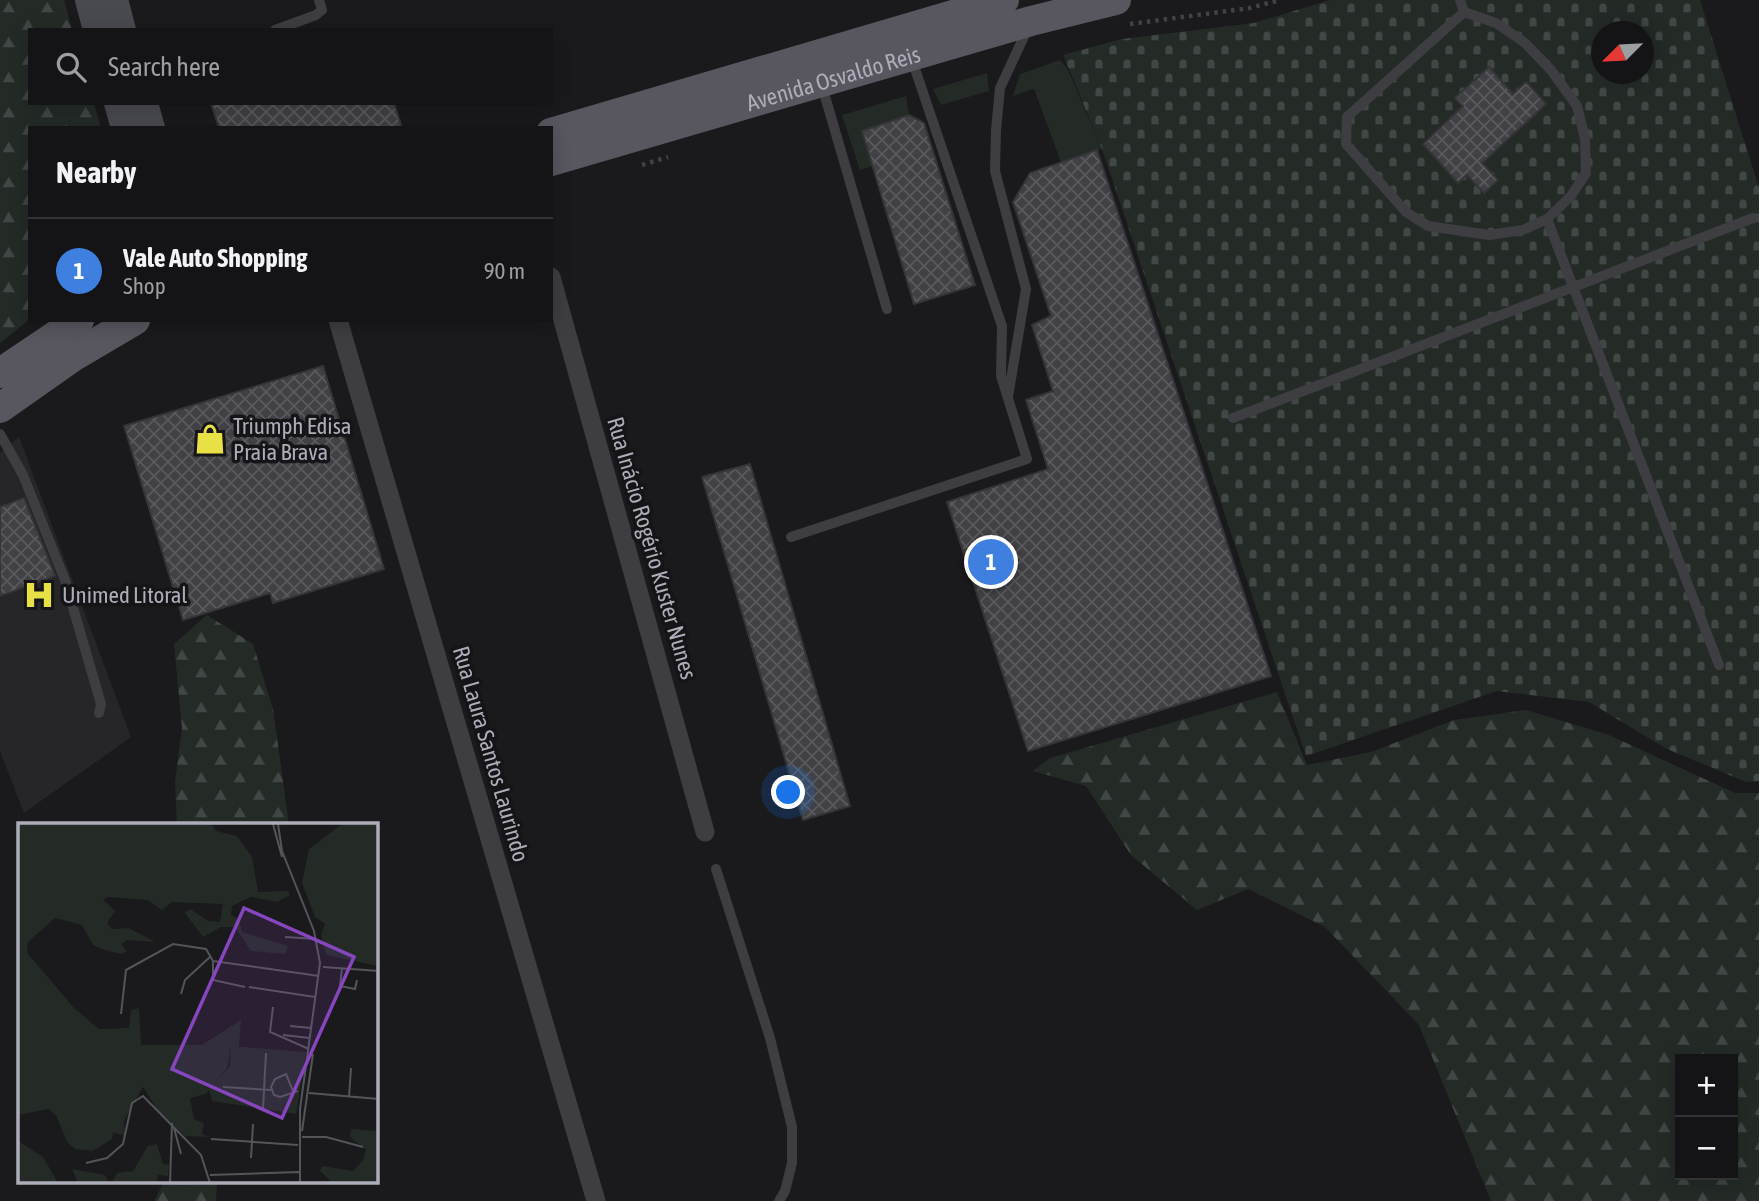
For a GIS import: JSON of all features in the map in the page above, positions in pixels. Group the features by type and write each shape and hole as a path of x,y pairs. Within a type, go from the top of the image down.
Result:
{"main road":[{"path":"89,0 96,28"},
{"path":"114,0 121,28"},
{"name":"Avenida Osvaldo Reis","path":"553,132 1004,0"},
{"name":"Avenida Osvaldo Reis","path":"553,160 1031,21 1117,13"},
{"path":"119,105 124,126"},
{"path":"145,105 150,126"},
{"path":"0,373 76,322"},
{"path":"0,408 74,356 132,322"}],"street":[{"name":"Rua Inácio Rogério Kuster Nunes","path":"553,284 705,832"},
{"name":"Rua Laura Santos Laurindo","path":"339,322 596,1201"}],"lane":[{"path":"280,28 316,15 322,10 319,0"},
{"path":"1460,0 1464,12"},
{"path":"1464,12 1496,23 1525,43 1577,106 1585,139 1586,173 1571,196 1547,219 1523,230 1489,235 1428,226 1406,212 1346,144 1347,117 1464,12"},
{"path":"1007,401 1026,289 995,171 996,130 1000,88 1031,21"},
{"path":"791,537 1027,459 1001,376 1002,326 911,56"},
{"path":"821,82 887,309"},
{"path":"1233,418 1753,218"},
{"path":"1547,219 1719,665"},
{"path":"1001,340 1019,337"},
{"path":"0,434 23,475 65,580 101,704 99,713"},
{"path":"716,869 770,1038 792,1127 792,1163 779,1201"}],"path":[{"path":"1117,13 1250,8 1280,0"}],"shaded area":[{"name":"Unimed Litoral","path":"19,437 131,737 24,813 0,751 0,453"}],"green space":[{"path":"0,0 64,0 71,28 28,28 28,105 95,105 100,126 28,126 28,321 0,343"},
{"path":"1330,0 1700,0 1759,188 1759,781 1746,782 1667,749 1589,702 1497,691 1306,756 1102,149 1063,55 1122,39 1254,23","holes":["1526,82 1546,104 1482,163 1498,180 1467,175 1458,183 1423,143 1463,106 1456,98 1513,94"]},
{"path":"1060,60 1067,68 1102,149 1061,162 1034,89 1013,96 1020,74"},
{"path":"987,73 989,91 941,105 933,89"},
{"path":"906,96 909,115 862,131 873,166 860,170 842,115"},
{"path":"207,615 253,644 273,709 289,823 177,823 175,782 182,728 174,644"},
{"path":"1277,692 1307,765 1371,752 1454,720 1526,710 1609,735 1735,793 1759,793 1759,1201 1491,1201 1419,1025 1325,927 1248,889 1197,910 1131,855 1086,786 1033,771 1050,758"},
{"path":"163,1184 217,1184 216,1201 154,1201"}],"building":[{"path":"1489,67 1513,94 1526,82 1546,104 1482,163 1498,180 1484,193 1467,175 1458,183 1423,144 1463,106 1455,98"},
{"path":"212,105 395,105 401,126 218,126"},
{"path":"909,115 924,123 975,285 914,304 862,131"},
{"path":"1097,150 1271,676 1028,751 947,502 1048,469 1026,400 1053,391 1032,325 1051,316 1013,202 1030,173"},
{"path":"323,366 384,569 273,603 270,593 183,620 124,426"},
{"path":"750,464 850,806 803,820 702,477"},
{"path":"24,498 55,576 0,596 0,507"}],"place":[{"name":"Triumph Edisa Praia Brava","path":"210,439"},
{"name":"Vale Auto Shopping","path":"991,562"},
{"name":"Unimed Litoral","path":"39,595"}]}
